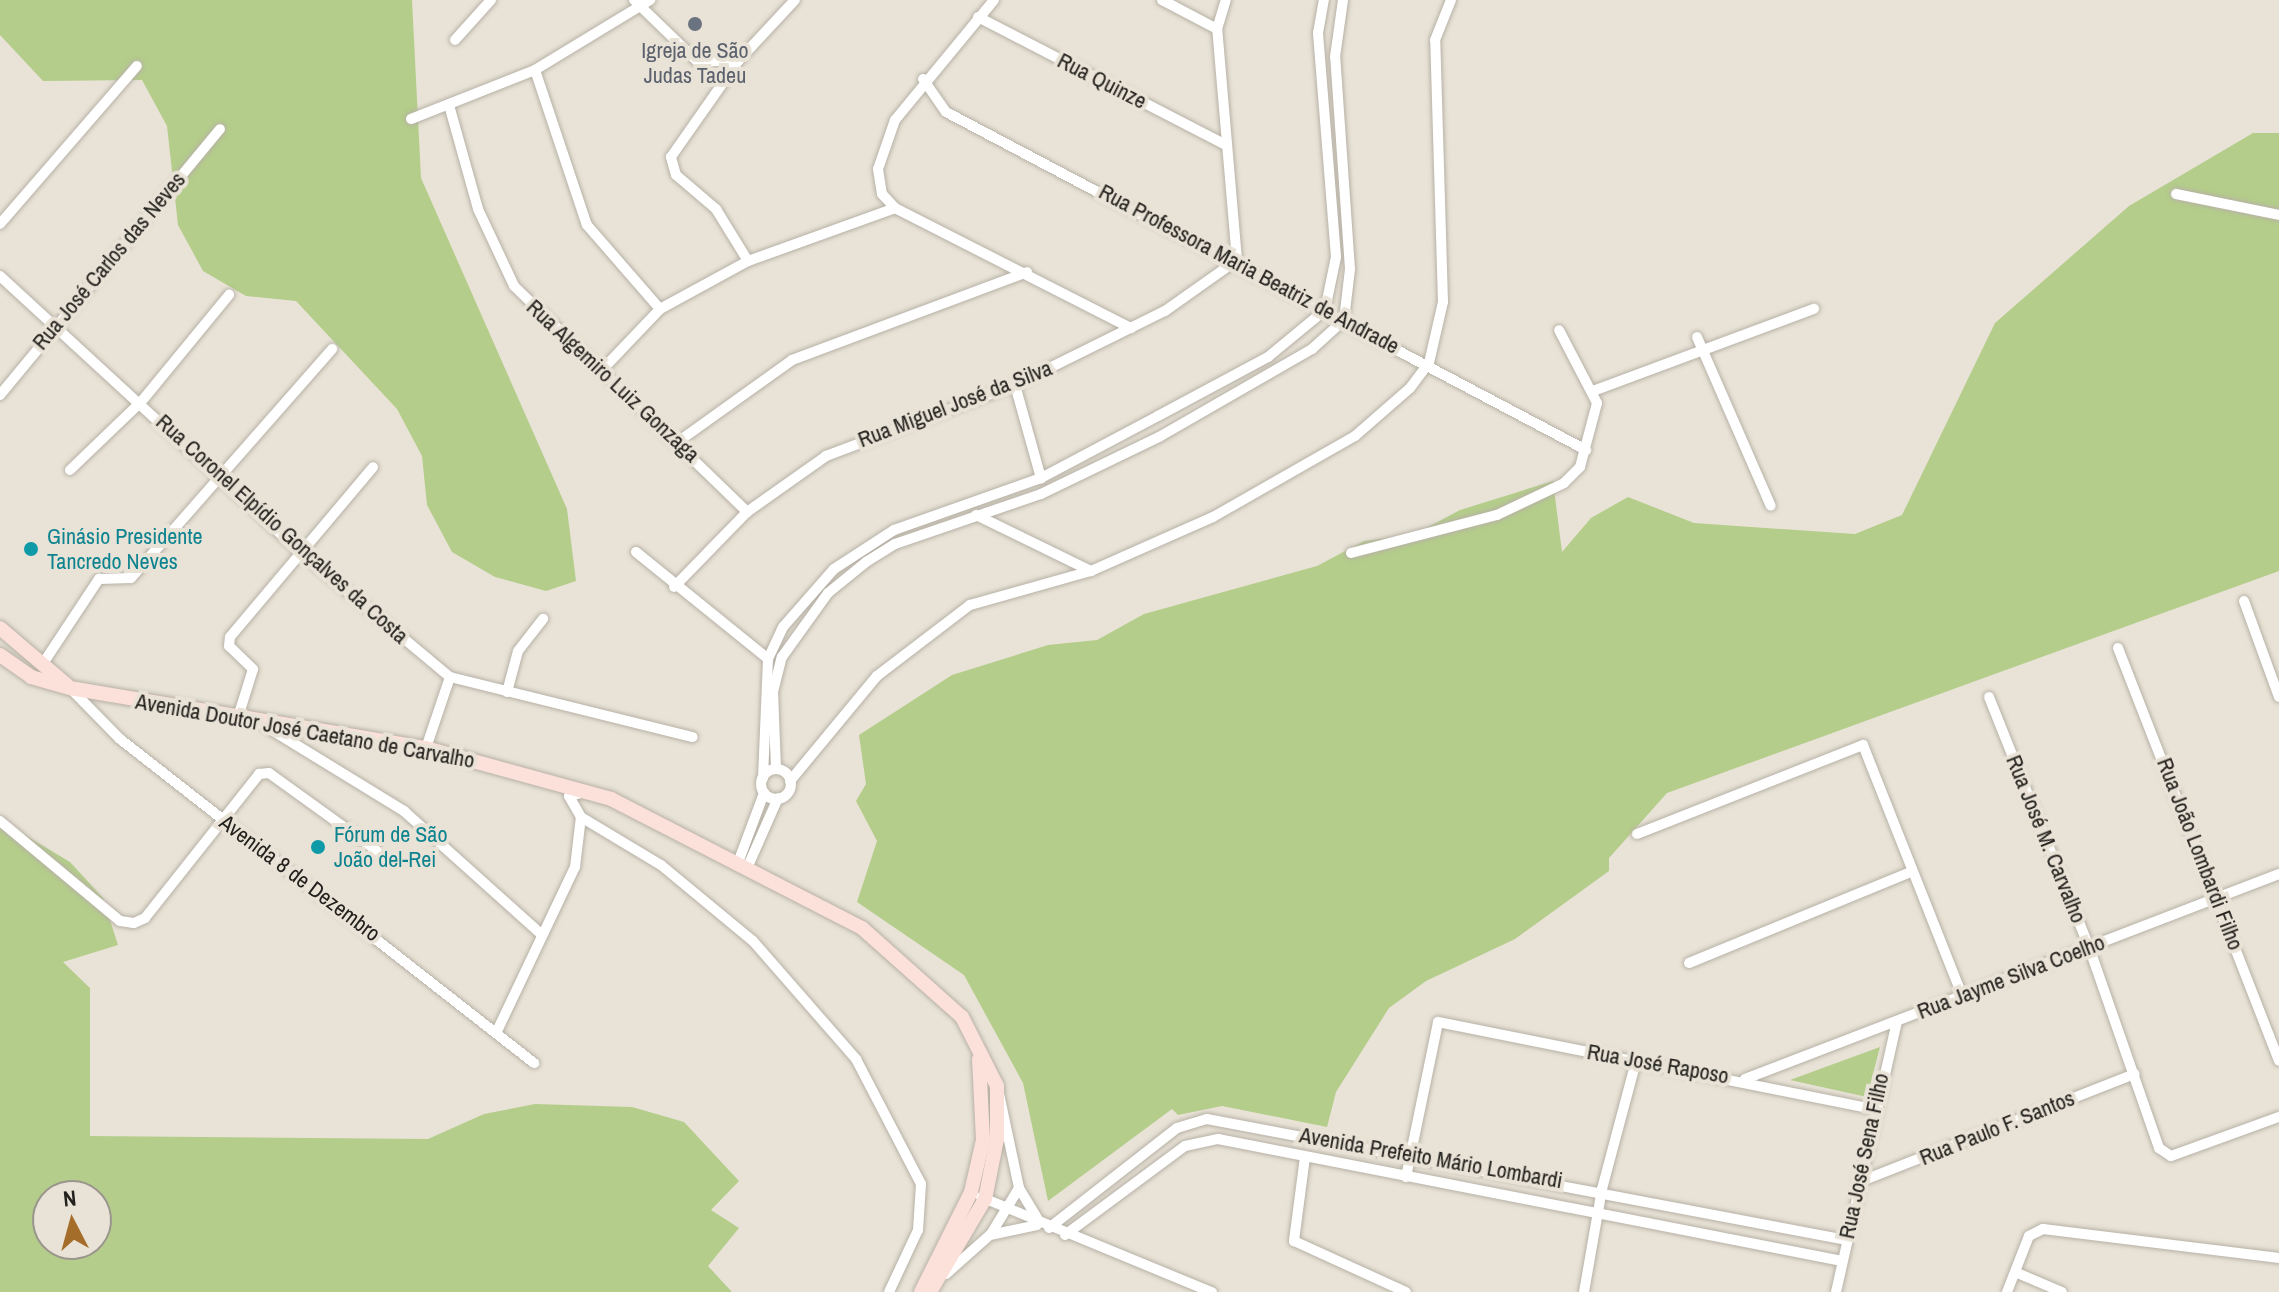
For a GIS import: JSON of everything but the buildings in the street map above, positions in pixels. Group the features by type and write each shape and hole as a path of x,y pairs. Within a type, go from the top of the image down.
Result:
{"main road":[{"name":"Avenida 8 de Dezembro","path":"0,628 44,662 70,688"},
{"name":"Avenida 8 de Dezembro","path":"0,655 28,676 70,688"},
{"name":"Avenida Doutor José Caetano de Carvalho","path":"70,688 426,748 587,791 744,863 901,956 962,1017 997,1086 997,1139 985,1199 928,1291"},
{"name":"Avenida Doutor José Caetano de Carvalho","path":"928,1291 971,1192 983,1140 979,1051"}],"street":[{"path":"455,40 491,0"},
{"path":"748,261 716,209 676,175 671,157 739,60 795,0"},
{"path":"994,0 923,79 895,120 878,169 882,194 895,208 1027,272 1131,328"},
{"path":"1162,0 1217,29"},
{"path":"1226,0 1217,29 1237,260"},
{"path":"744,863 764,793 768,659 809,594 863,549 894,530 1041,478 1268,357 1325,310 1336,257 1318,33 1324,0"},
{"path":"790,781 776,769 773,692 799,627 828,593 886,550 1041,494 1159,437 1312,349 1344,320 1350,269 1335,57 1343,0"},
{"path":"744,863 790,781 907,648 970,605 1091,571 1213,517 1320,458 1382,415 1429,363 1444,267 1435,40 1449,1"},
{"path":"411,119 535,70 643,3 698,62 739,60"},
{"name":"Rua Quinze","path":"978,17 1226,145"},
{"path":"0,224 137,66"},
{"path":"535,70 587,225 660,309"},
{"name":"Rua Professora Maria Beatriz de Andrade","path":"923,79 946,112 1237,260 1586,450"},
{"name":"Rua Algemiro Luiz Gonzaga","path":"449,105 478,209 514,286 679,441 747,512"},
{"name":"Rua José Carlos das Neves","path":"0,395 220,129"},
{"path":"2176,194 2279,215"},
{"path":"601,371 660,309 748,261 895,208"},
{"name":"Rua Miguel José da Silva","path":"674,587 747,512 826,456 1015,385 1131,328 1237,260"},
{"path":"679,441 792,360 1027,272"},
{"name":"Rua Coronel Elpídio Gonçalves da Costa","path":"0,276 221,474 298,550 450,677 693,737"},
{"path":"70,470 141,402 229,295"},
{"path":"1593,391 1814,309"},
{"path":"1351,553 1497,515 1564,483 1586,450 1595,424 1593,391 1559,330"},
{"path":"1697,337 1771,506"},
{"path":"44,662 99,579 131,578 332,349"},
{"path":"1015,385 1041,478"},
{"path":"238,717 253,669 229,646 230,637 298,550 373,467"},
{"path":"976,515 1091,571"},
{"path":"636,552 674,587 768,659"},
{"path":"2244,601 2279,697"},
{"path":"507,692 518,651 543,619"},
{"name":"Rua João Lombardi Filho","path":"2118,648 2218,897 2279,1061"},
{"path":"426,748 450,677"},
{"name":"Avenida 8 de Dezembro","path":"70,688 120,739 498,1029 534,1063"},
{"name":"Rua José M. Carvalho","path":"1989,697 2089,947 2159,1148 2171,1156 2279,1117"},
{"path":"257,720 404,811 541,934"},
{"path":"1637,834 1863,745 1962,995"},
{"path":"763,778 776,769"},
{"path":"0,821 120,921 145,918 225,821 253,778 269,773 377,851"},
{"path":"587,791 569,796 581,817 661,865 753,941 856,1059 921,1184 918,1230 889,1292"},
{"path":"764,793 778,798"},
{"path":"498,1029 575,867 581,817"},
{"path":"1689,963 1911,872"},
{"name":"Rua Jayme Silva Coelho","path":"1743,1080 2279,874"},
{"name":"Rua José Raposo","path":"1408,1153 1434,1026 1444,1022 1743,1080 1872,1109"},
{"name":"Rua José Sena Filho","path":"1836,1292 1872,1109 1897,1022"},
{"path":"1584,1292 1602,1189 1636,1061"},
{"name":"Rua Paulo F. Santos","path":"1859,1182 2135,1074"},
{"path":"997,1086 1019,1188 1046,1226"},
{"name":"Avenida Prefeito Mário Lombardi","path":"1046,1226 1177,1128 1207,1119 1602,1189 1846,1240"},
{"path":"1177,1128 1185,1146"},
{"name":"Avenida Prefeito Mário Lombardi","path":"1065,1235 1185,1146 1218,1139 1842,1261"},
{"path":"1406,1177 1408,1153"},
{"path":"1305,1157 1297,1244 1406,1292"},
{"path":"928,1291 990,1235 1009,1210 1019,1188"},
{"path":"971,1192 1065,1235 1212,1292"},
{"path":"990,1235 1046,1226"},
{"path":"2007,1292 2029,1236 2043,1229 2279,1258"},
{"path":"2015,1272 2062,1292"}],"green space":[{"path":"0,0 412,0 421,178 567,509 576,581 546,591 495,577 452,552 427,505 422,456 397,409 296,301 246,296 203,271 178,225 167,126 142,80 43,81 0,35"},
{"path":"2253,133 2279,133 2279,571 1667,793 1609,858 1609,871 1515,939 1426,981 1389,1008 1336,1092 1327,1127 1222,1106 1178,1115 1172,1109 1048,1201 1023,1083 964,975 857,902 877,841 856,801 866,784 859,735 952,675 1048,645 1097,640 1144,614 1317,566 1364,541 1413,535 1460,510 1553,481 1562,552 1591,518 1628,497 1694,523 1855,534 1902,515 1995,323 2129,206"},
{"path":"0,820 70,862 103,898 118,945 63,962 90,988 90,1136 428,1139 484,1114 535,1104 632,1107 684,1122 739,1181 711,1210 739,1228 708,1266 732,1292 0,1292"},
{"path":"1880,1047 1867,1097 1790,1080"}],"place":[{"name":"Igreja de São Judas Tadeu","path":"695,24"},
{"name":"Ginásio Presidente Tancredo Neves","path":"31,549"},
{"name":"Fórum de São João del-Rei","path":"318,847"}]}
